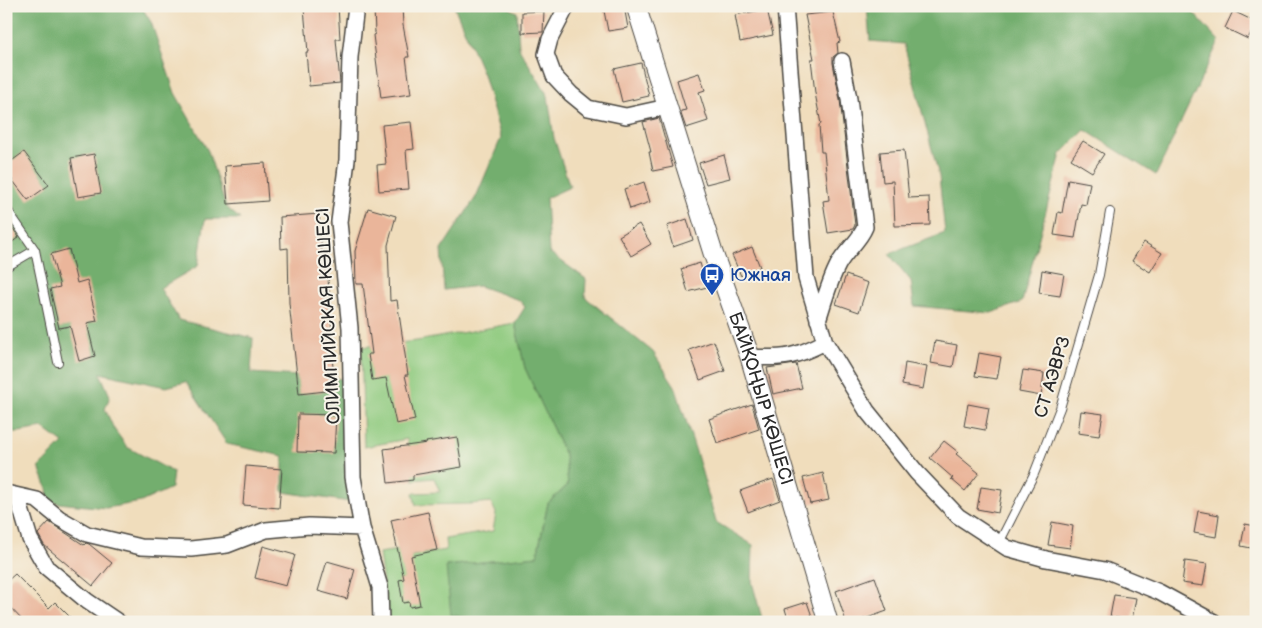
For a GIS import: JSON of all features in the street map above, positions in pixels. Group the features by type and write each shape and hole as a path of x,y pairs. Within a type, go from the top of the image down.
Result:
{"street":[{"name":"ОЛИМПИЙСКАЯ КӨШЕСІ","path":"356,6 350,57 347,160 339,222 350,328 353,477 362,528 380,587 382,622"},
{"path":"567,6 550,39 546,54 554,76 571,94 588,108 626,116 666,107"},
{"name":"БАЙҚОҢЫР КӨШЕСІ","path":"636,6 713,253 750,357 828,622"},
{"path":"785,6 806,278 826,342 868,411 917,474 958,516 1007,548 1046,559 1105,570 1159,592 1214,622"},
{"path":"818,320 838,265 861,236 865,227 849,100 842,61"},
{"path":"750,357 788,357 802,354 826,342"},
{"path":"12,495 37,500 59,518 87,534 141,546 191,549 227,545 266,530 309,526 362,528"},
{"path":"12,495 30,539 46,567 87,601 118,622"}],"lane":[{"path":"6,208 35,250 58,362"},
{"name":"СТ АЭВРЗ","path":"999,543 1034,474 1060,408 1099,275 1110,212"},
{"path":"6,267 35,250"}],"green space":[{"path":"6,6 141,6 151,22 175,93 208,151 226,207 240,219 205,219 198,266 160,288 179,320 253,338 251,373 346,379 350,502 283,492 283,456 227,444 186,382 166,387 100,373 110,396 105,409 114,429 127,447 173,472 171,488 141,502 106,508 49,502 47,488 39,467 63,443 43,428 6,432"},
{"path":"454,6 506,6 517,12 519,48 548,96 554,138 570,187 546,198 549,252 586,279 585,297 653,352 675,386 716,522 753,545 752,582 763,622 475,622 451,615 446,566 537,556 548,503 568,485 565,455 525,368 515,323 525,307 519,300 479,286 444,290 441,250 476,197 501,138 483,74"},
{"path":"867,6 1187,6 1219,41 1156,175 1085,130 1061,154 1022,302 991,313 914,306 911,281 889,254 945,233 939,176 904,44 870,41"},
{"path":"515,323 525,368 565,455 568,485 548,503 537,556 446,566 470,619 469,622 388,622 379,553 398,550 400,558 446,550 445,539 493,531 496,513 491,502 416,505 413,493 440,492 434,478 413,480 407,439 364,447 361,347 417,341"}],"building":[{"path":"338,6 340,39 336,39 340,83 309,86 304,9"},
{"path":"374,6 402,6 403,25 409,57 406,57 411,94 381,98 373,35 375,34"},
{"path":"603,6 624,6 628,28 608,31"},
{"path":"767,9 773,35 740,42 735,15"},
{"path":"544,11 543,32 522,33 522,12"},
{"path":"1233,11 1256,22 1248,39 1225,28"},
{"path":"833,12 840,42 837,43 838,53 833,57 833,63 840,100 855,225 853,229 828,233 823,201 829,200 824,152 821,152 819,125 821,124 811,59 814,59 805,15"},
{"path":"641,63 649,96 622,102 614,69"},
{"path":"699,73 705,90 699,92 708,121 686,128 681,111 686,110 677,80"},
{"path":"659,118 673,167 653,171 649,152 651,152 643,122"},
{"path":"411,122 414,149 406,150 409,189 379,191 377,165 386,164 382,125"},
{"path":"1083,141 1104,154 1092,172 1071,159"},
{"path":"904,150 909,198 929,197 930,225 895,226 893,181 883,182 880,152"},
{"path":"24,152 49,185 28,200 6,172 6,165"},
{"path":"94,154 101,193 78,197 71,158"},
{"path":"724,155 730,178 706,184 699,163"},
{"path":"265,163 268,201 228,204 225,166"},
{"path":"1068,179 1090,183 1086,205 1081,204 1075,238 1054,235 1058,212 1062,213"},
{"path":"644,182 650,202 630,209 624,189"},
{"path":"368,208 396,216 388,245 390,301 397,300 408,375 405,375 415,420 396,424 386,378 372,380 368,354 372,354 363,284 356,284 355,251"},
{"path":"319,214 323,266 327,265 335,390 299,394 289,303 288,248 281,249 280,217"},
{"path":"6,219 19,237 6,247"},
{"path":"687,219 693,240 673,247 667,226"},
{"path":"639,224 651,244 631,256 619,236"},
{"path":"1144,242 1162,253 1150,272 1132,261"},
{"path":"752,247 760,267 741,276 732,255"},
{"path":"69,249 77,283 87,280 97,321 87,323 95,356 79,361 70,326 59,328 50,289 60,287 51,254"},
{"path":"700,263 707,287 688,292 681,269"},
{"path":"1042,270 1064,274 1060,296 1039,293"},
{"path":"846,275 868,283 859,312 836,304"},
{"path":"714,341 725,371 700,380 689,350"},
{"path":"935,341 957,345 953,367 931,363"},
{"path":"979,353 1001,357 997,379 975,376"},
{"path":"905,363 927,367 923,389 902,385"},
{"path":"796,364 802,388 773,394 767,368"},
{"path":"1023,370 1044,373 1041,396 1019,392"},
{"path":"752,404 759,429 717,443 709,419"},
{"path":"968,404 989,408 985,430 964,426"},
{"path":"1081,411 1103,414 1099,436 1078,433"},
{"path":"298,414 336,415 334,453 297,452"},
{"path":"457,437 462,467 413,475 413,480 388,483 384,449"},
{"path":"944,441 979,473 965,491 930,458"},
{"path":"246,466 282,469 279,508 243,505"},
{"path":"823,473 829,500 810,504 803,478"},
{"path":"773,479 780,500 748,512 740,491"},
{"path":"981,487 1002,490 998,513 977,509"},
{"path":"1198,511 1219,515 1216,537 1194,533"},
{"path":"428,512 437,550 411,556 420,605 410,607 409,602 403,603 399,580 404,579 391,520"},
{"path":"49,522 84,545 86,543 89,544 112,563 93,586 44,545 38,534"},
{"path":"1052,522 1073,526 1070,548 1048,545"},
{"path":"1245,524 1256,526 1256,549 1241,546"},
{"path":"263,546 295,555 286,586 255,578"},
{"path":"327,561 355,569 347,599 318,591"},
{"path":"1185,561 1207,564 1203,586 1182,583"},
{"path":"15,574 49,608 55,602 75,622 24,622 6,603 6,582"},
{"path":"875,577 887,611 856,622 846,622 836,591"},
{"path":"1114,595 1136,598 1132,620 1110,617"},
{"path":"807,602 814,622 789,622 785,609"}],"place":[{"name":"Южная","path":"712,296"}]}
